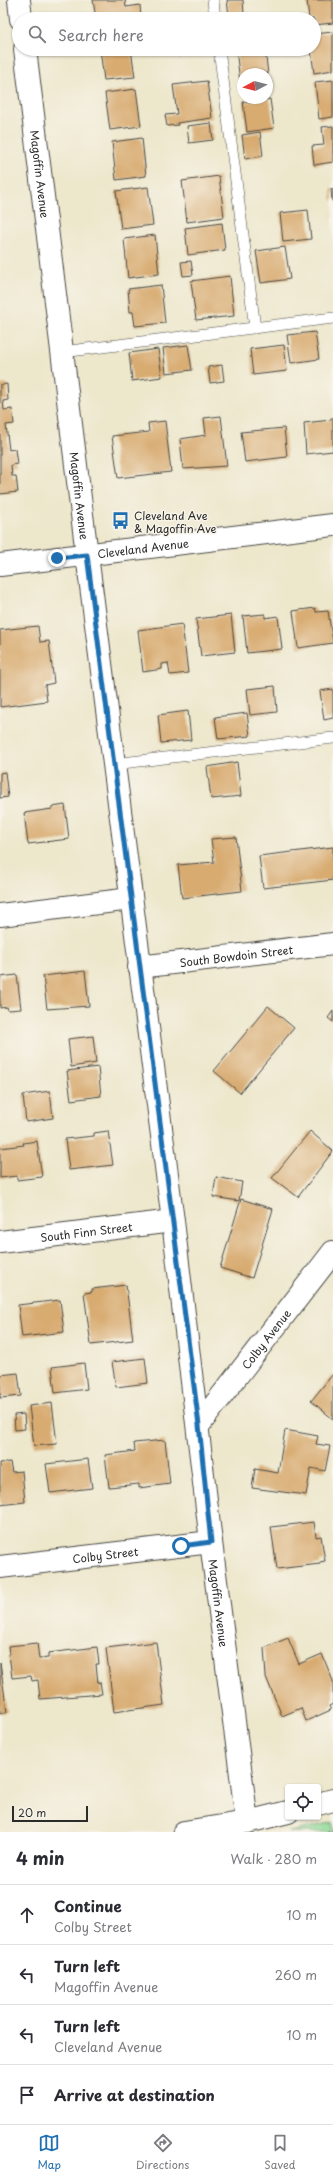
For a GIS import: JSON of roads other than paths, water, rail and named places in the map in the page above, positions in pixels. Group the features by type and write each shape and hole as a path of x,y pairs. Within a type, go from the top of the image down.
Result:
{"street":[{"path":"19,0 20,12"},
{"name":"Magoffin Avenue","path":"26,56 87,555 199,1425 211,1542 247,1822"},
{"name":"Cleveland Avenue","path":"0,565 333,525"},
{"path":"0,915 131,899"},
{"name":"South Bowdoin Street","path":"139,966 333,944"},
{"name":"South Finn Street","path":"0,1242 173,1221"},
{"name":"Colby Avenue","path":"199,1425 333,1252"},
{"name":"Colby Street","path":"0,1567 211,1542"},
{"path":"321,1803 333,1800"},
{"path":"184,1832 247,1822 285,1813"}],"lane":[{"path":"213,0 214,12"},
{"path":"220,56 255,328"},
{"path":"62,352 333,318"},
{"path":"114,764 333,738"}],"place":[{"name":"Cleveland Ave & Magoffin Ave","path":"121,521"}]}
